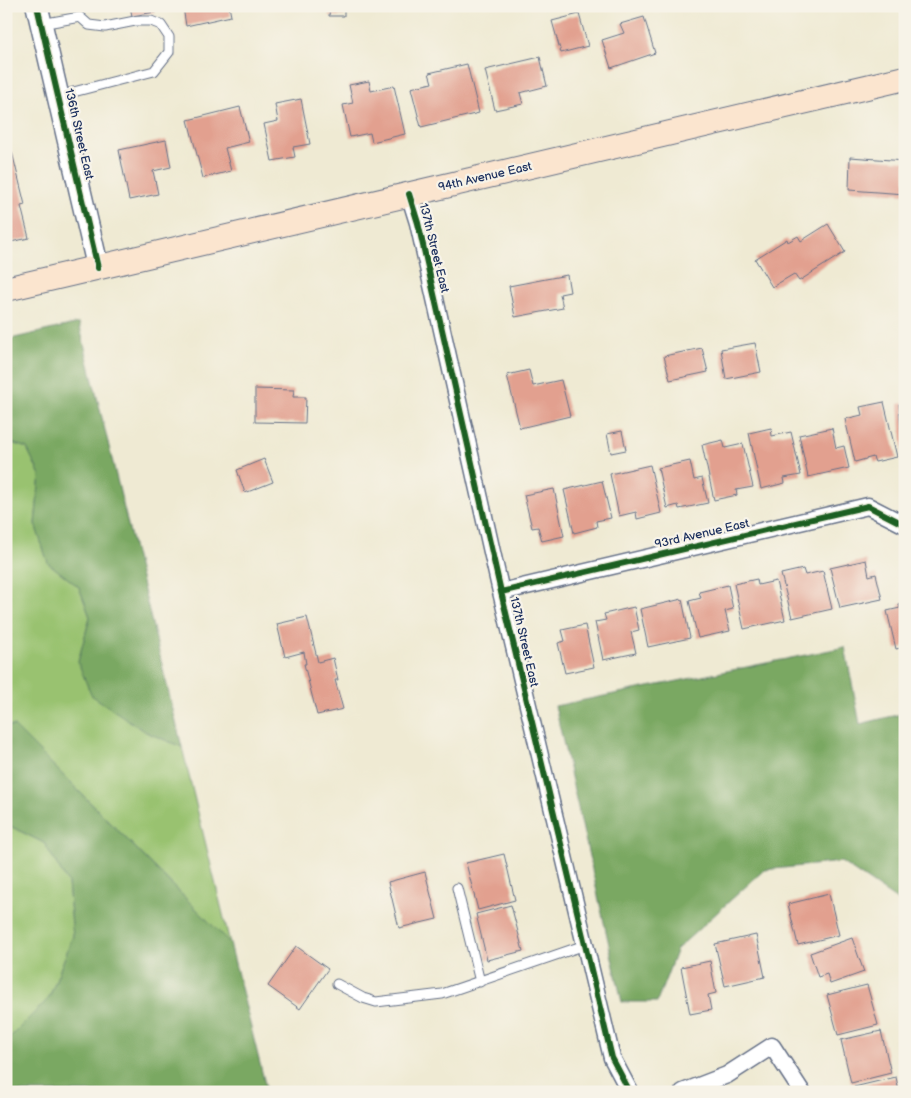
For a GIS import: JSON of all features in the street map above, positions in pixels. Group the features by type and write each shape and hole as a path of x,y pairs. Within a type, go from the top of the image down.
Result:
{"main road":[{"name":"94th Avenue East","path":"6,289 905,78"}],"street":[{"name":"136th Street East","path":"39,15 98,268"},
{"name":"137th Street East","path":"409,194 612,1058 630,1092"},
{"name":"93rd Avenue East","path":"501,592 868,506 905,525"},
{"path":"683,1092 727,1075 772,1046 802,1092"}],"lane":[{"path":"39,15 80,17 89,25 105,27 135,21 151,22 161,25 169,37 169,52 154,71 58,96"},
{"path":"458,888 480,982"},
{"path":"337,984 363,998 376,1002 442,994 585,945"}],"green space":[{"path":"79,323 182,747 146,732 91,695 78,662 90,617 79,587 48,563 35,524 40,475 27,448 6,441 6,340"},
{"path":"6,441 27,448 40,475 35,524 48,562 79,587 90,617 78,662 146,732 182,747 230,943 14,726 6,726"},
{"path":"845,647 860,724 905,713 905,910 903,904 841,862 764,870 677,949 657,1002 622,1002 555,706"},
{"path":"6,726 14,726 230,943 267,1092 6,1092 6,1041 49,998 73,936 68,883 44,843 6,824"},
{"path":"6,824 44,843 68,883 73,936 49,998 6,1041"}],"building":[{"path":"130,6 154,6 155,12 132,16"},
{"path":"229,6 231,16 186,26 183,7"},
{"path":"330,6 344,6 344,16 329,16"},
{"path":"579,14 588,46 561,53 552,21"},
{"path":"644,17 655,53 611,68 602,40 624,33 620,24"},
{"path":"540,57 547,86 520,93 523,104 495,110 485,70"},
{"path":"467,64 479,113 421,127 411,88 432,83 429,73"},
{"path":"369,81 371,91 394,86 405,134 372,142 370,133 350,137 343,105 353,103 349,85"},
{"path":"301,99 310,144 293,147 295,157 272,161 264,124 278,121 275,104"},
{"path":"240,107 249,142 225,148 231,171 203,178 188,120"},
{"path":"166,140 171,167 153,171 158,194 129,200 119,150"},
{"path":"12,152 25,205 21,206 29,238 6,243 6,154"},
{"path":"850,157 905,161 905,194 849,190"},
{"path":"828,224 845,252 799,281 794,274 772,287 755,259 787,239 788,242 798,236 801,241"},
{"path":"567,275 570,292 560,294 563,308 515,317 509,286"},
{"path":"755,343 761,372 726,379 721,349"},
{"path":"702,348 708,372 670,380 664,356"},
{"path":"529,370 533,386 561,380 570,416 520,428 507,375"},
{"path":"255,389 294,390 293,397 306,397 305,423 255,422"},
{"path":"884,402 897,457 875,462 873,457 855,462 845,419 862,415 860,407"},
{"path":"905,403 905,456 903,456 899,404"},
{"path":"771,428 772,436 791,432 801,475 784,478 785,483 761,489 749,433"},
{"path":"832,428 836,448 844,446 849,468 808,477 799,435"},
{"path":"622,431 626,450 611,453 607,434"},
{"path":"723,440 725,448 743,444 753,487 736,490 737,495 714,500 702,445"},
{"path":"264,459 273,482 245,493 237,470"},
{"path":"690,461 694,480 702,478 708,503 679,509 678,505 667,508 658,468"},
{"path":"650,465 661,513 637,519 636,512 619,516 610,474"},
{"path":"602,481 611,518 596,521 597,527 574,533 564,490"},
{"path":"554,489 564,536 542,541 538,527 532,528 524,495"},
{"path":"866,560 869,576 876,574 882,599 840,608 830,568"},
{"path":"803,569 805,575 823,571 832,609 792,618 781,574"},
{"path":"757,579 758,585 776,581 785,620 744,629 734,584"},
{"path":"728,585 733,609 725,611 730,631 698,638 689,601 701,598 699,592"},
{"path":"682,599 690,638 648,647 640,609"},
{"path":"905,602 905,647 896,649 887,611 900,608 899,604"},
{"path":"634,607 639,630 631,632 636,653 603,660 595,622 606,620 604,614"},
{"path":"307,617 318,662 333,658 338,680 335,680 343,709 317,715 304,664 306,664 304,652 285,657 277,624"},
{"path":"585,625 594,667 565,673 558,643 565,641 562,630"},
{"path":"504,854 515,900 478,910 466,863"},
{"path":"425,872 437,919 399,928 388,882"},
{"path":"829,894 839,935 798,945 788,904"},
{"path":"511,905 523,951 487,960 476,914"},
{"path":"756,935 765,977 725,986 715,944"},
{"path":"852,938 864,972 830,984 827,974 818,977 810,953"},
{"path":"296,946 328,969 300,1009 268,986"},
{"path":"710,961 716,993 708,995 711,1010 690,1014 681,967"},
{"path":"867,985 878,1025 838,1035 827,995"},
{"path":"881,1031 891,1073 851,1083 841,1040"},
{"path":"896,1077 899,1092 855,1092 854,1087"}],"cycle path":[{"path":"37,6 98,268"},
{"path":"409,194 418,223 501,592 612,1058 630,1092"},
{"path":"501,592 868,506 905,525"}]}
